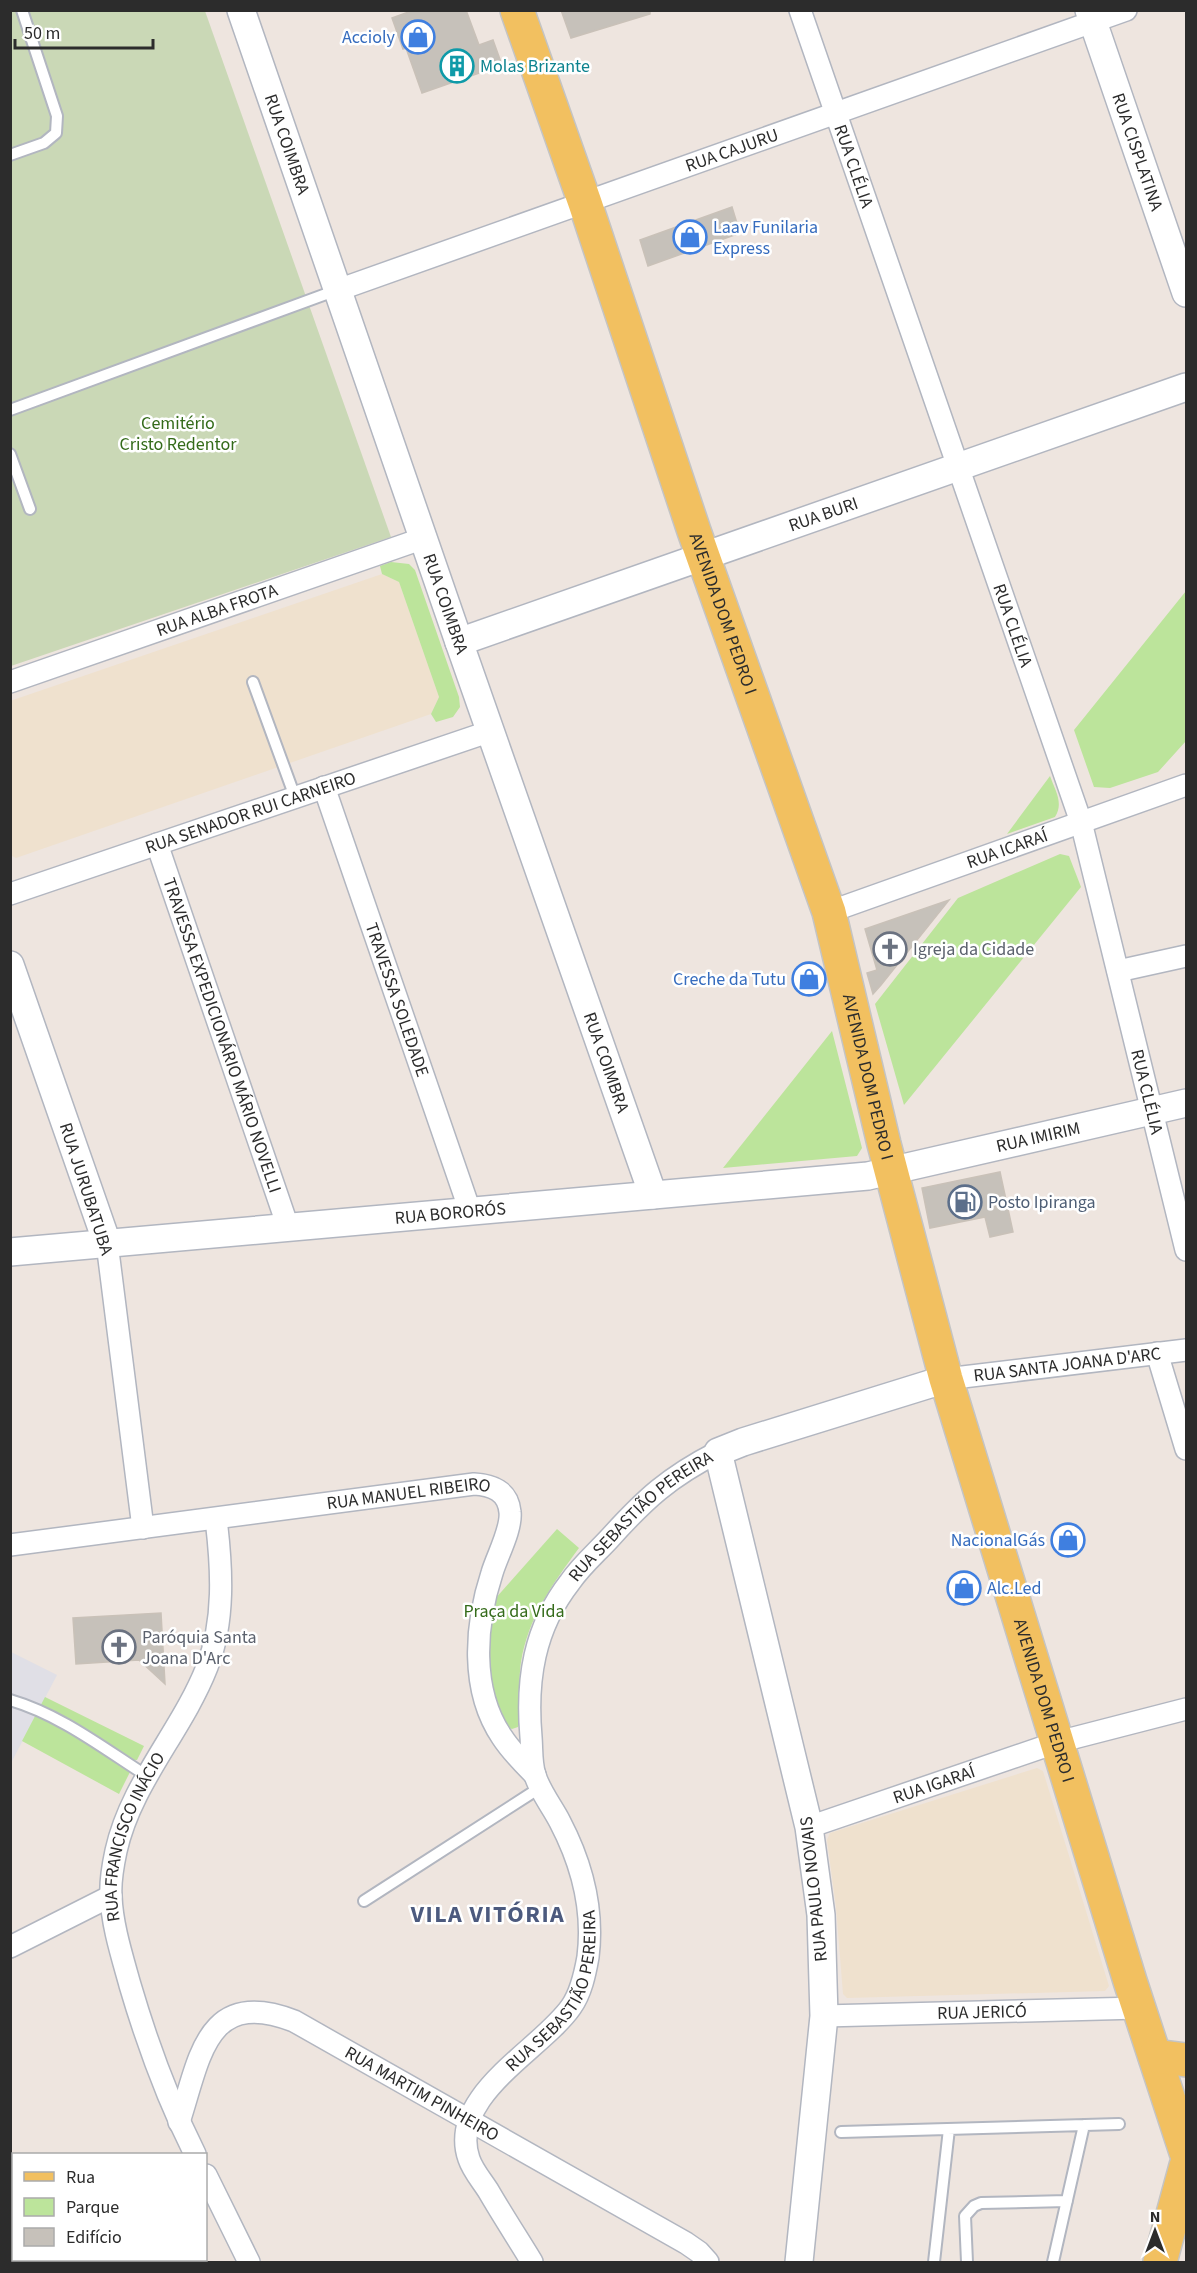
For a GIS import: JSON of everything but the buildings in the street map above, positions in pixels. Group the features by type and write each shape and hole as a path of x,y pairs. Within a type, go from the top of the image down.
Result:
{"main road":[{"name":"AVENIDA DOM PEDRO I","path":"517,10 585,203 703,556 829,912 891,1171 946,1379 1139,2008 1171,2058 1186,2152"},
{"path":"1160,2262 1186,2166"}],"street":[{"name":"RUA COIMBRA","path":"241,10 653,1195"},
{"name":"RUA CLÉLIA","path":"800,10 1081,822 1186,1250"},
{"name":"RUA CAJURU","path":"338,290 835,113 1091,16 1126,10"},
{"name":"RUA CISPLATINA","path":"1091,16 1186,293"},
{"name":"RUA BURI","path":"459,642 1186,387"},
{"name":"RUA ALBA FROTA","path":"10,682 424,538"},
{"name":"RUA SENADOR RUI CARNEIRO","path":"10,894 491,731"},
{"name":"RUA ICARAÍ","path":"829,912 1186,785"},
{"name":"TRAVESSA SOLEDADE","path":"324,787 470,1211"},
{"name":"TRAVESSA EXPEDICIONÁRIO MÁRIO NOVELLI","path":"157,844 288,1227"},
{"path":"1118,971 1186,956"},
{"name":"RUA JURUBATUBA","path":"10,965 107,1243 143,1528"},
{"name":"RUA IMIRIM","path":"891,1171 1186,1103"},
{"name":"RUA BORORÓS","path":"10,1252 868,1176 891,1171"},
{"name":"RUA SANTA JOANA D'ARC","path":"946,1379 1186,1350"},
{"path":"1157,1353 1186,1449"},
{"name":"RUA SEBASTIÃO PEREIRA","path":"469,2122 489,2087 558,2024 573,2005 583,1981 588,1956 589,1907 584,1879 566,1834 538,1781 528,1693 532,1664 558,1599 571,1580 638,1507 662,1485 687,1467 743,1442 946,1379"},
{"name":"RUA PAULO NOVAIS","path":"717,1452 809,1827 821,1915 824,2016 804,2262"},
{"name":"RUA MANUEL RIBEIRO","path":"10,1545 474,1484 490,1485 501,1492 510,1511 509,1523 491,1576 482,1613 479,1642 480,1678 492,1718 501,1735 538,1781"},
{"name":"RUA FRANCISCO INÁCIO","path":"194,2153 154,2061 140,2018 121,1953 111,1896 113,1870 129,1810 194,1694 207,1667 214,1642 221,1587 216,1519"},
{"name":"RUA IGARAÍ","path":"809,1827 1058,1742 1186,1709"},
{"path":"10,1947 111,1896"},
{"name":"RUA JERICÓ","path":"824,2016 1139,2008"},
{"name":"RUA MARTIM PINHEIRO","path":"179,2122 199,2060 214,2031 232,2015 261,2011 294,2021 686,2243 708,2262"},
{"path":"469,2122 466,2139 470,2161 532,2262"},
{"path":"207,2177 249,2262"}],"lane":[{"path":"10,155 44,143 56,133 57,116 22,10"},
{"path":"10,410 338,290"},
{"path":"10,454 30,509"},
{"path":"253,682 295,797"},
{"path":"10,1700 58,1719 147,1776"},
{"path":"364,1901 538,1781"},
{"path":"841,2132 1119,2124"},
{"path":"1053,2262 1084,2125"},
{"path":"934,2262 949,2129"},
{"path":"967,2262 965,2216 974,2206 1067,2201"}],"shaded area":[{"path":"382,574 399,582 439,697 431,714 16,858 10,855 10,701"},
{"path":"11,1652 57,1675 11,1763"},
{"path":"1037,1768 1043,1771 1109,1986 1105,1991 847,1998 843,1994 836,1907 827,1840 830,1833"}],"green space":[{"name":"Cemitério Cristo Redentor","path":"10,11 205,11 391,537 11,666"},
{"path":"391,562 409,564 415,570 459,697 460,707 453,717 436,722 431,714 439,697 399,582 382,574 380,566"},
{"path":"1186,591 1186,741 1158,772 1110,788 1094,787 1074,730"},
{"path":"1050,776 1059,802 1055,817 1007,834"},
{"path":"1060,854 1069,856 1081,887 904,1105 875,1004 958,898"},
{"path":"832,1031 862,1148 857,1156 723,1168"},
{"name":"Praça da Vida","path":"557,1529 579,1548 551,1588 529,1631 520,1670 520,1722 518,1727 512,1729 507,1727 501,1718 489,1675 488,1644 494,1600"},
{"path":"45,1697 144,1746 137,1760 130,1760 126,1766 130,1772 119,1794 22,1741"}],"place":[{"name":"Accioly","path":"418,37"},
{"name":"Molas Brizante","path":"457,66"},
{"name":"Laav Funilaria Express","path":"690,237"},
{"name":"Igreja da Cidade","path":"890,949"},
{"name":"Creche da Tutu","path":"809,979"},
{"name":"Posto Ipiranga","path":"965,1202"},
{"name":"NacionalGás","path":"1068,1540"},
{"name":"Alc.Led","path":"964,1588"},
{"name":"Paróquia Santa Joana D'Arc","path":"119,1647"}],"district":[{"name":"VILA VITÓRIA","path":"488,1914"}]}
